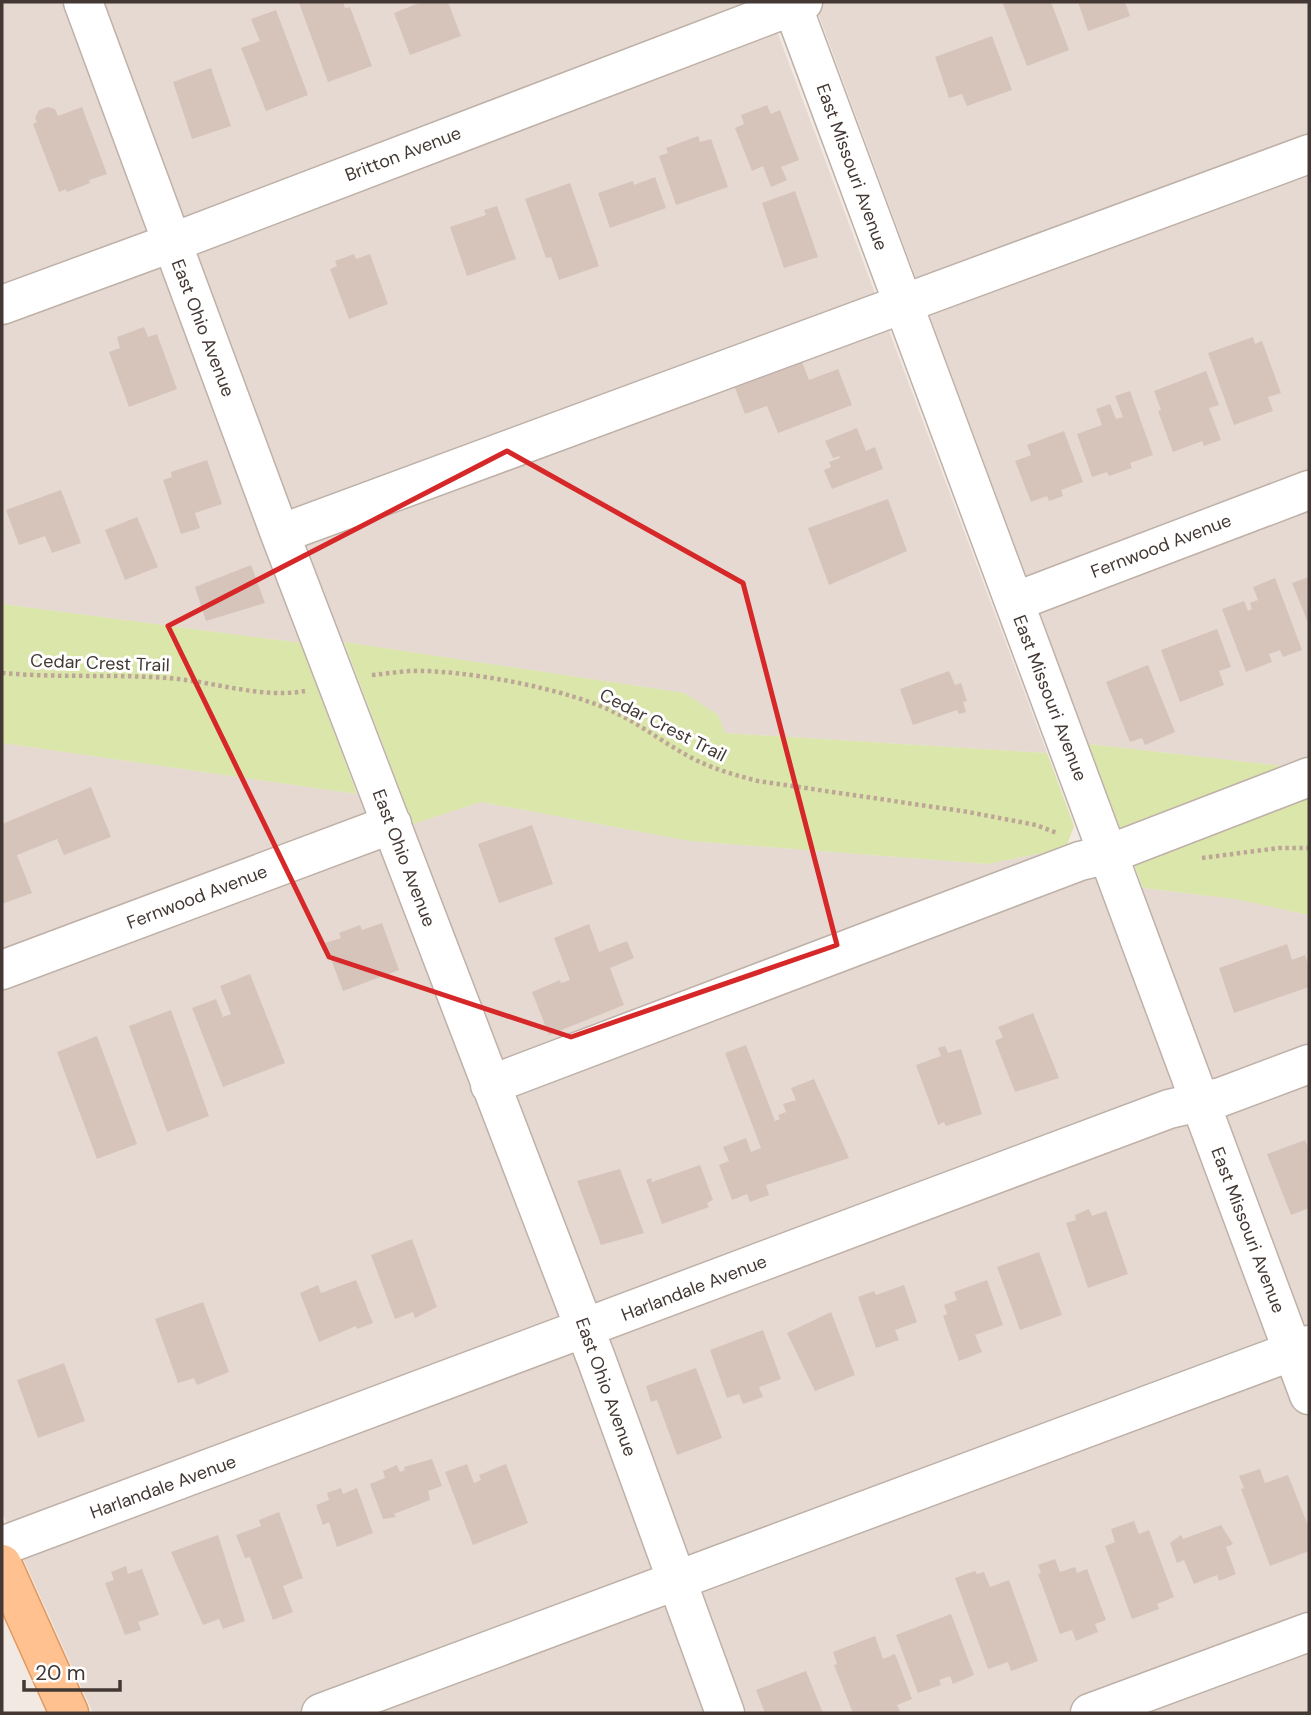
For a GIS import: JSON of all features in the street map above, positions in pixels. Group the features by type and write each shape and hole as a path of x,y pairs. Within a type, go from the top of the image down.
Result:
{"main road":[{"path":"2,1564 69,1713"}],"street":[{"name":"East Ohio Avenue","path":"83,2 280,534 584,1329 725,1713"},
{"name":"Britton Avenue","path":"2,305 171,243 795,3"},
{"name":"East Missouri Avenue","path":"795,3 903,306 1200,1102 1301,1348 1309,1395"},
{"path":"280,534 1309,154"},
{"name":"Fernwood Avenue","path":"1014,602 1309,490"},
{"path":"489,1085 1309,777"},
{"name":"Fernwood Avenue","path":"2,970 392,824"},
{"name":"Harlandale Avenue","path":"2,1546 1169,1109 1221,1097 1309,1064"},
{"path":"321,1713 1301,1348"},
{"path":"1090,1713 1309,1632"}],"path":[{"name":"Cedar Crest Trail","path":"365,676 410,671 523,684 582,700 616,713 692,758 729,774 758,781 981,815 1036,825 1060,834"},
{"name":"Cedar Crest Trail","path":"2,673 52,677 170,678 262,692 291,693 312,689"},
{"path":"1199,859 1279,848 1309,848"}],"highlighted area":[{"path":"507,451 743,583 837,945 571,1037 329,957 168,626"}],"shaded area":[{"path":"2,2 766,2 1047,753 725,733 718,715 684,693 344,642 301,643 2,604"},
{"path":"814,2 1309,2 1309,769 1088,744"},
{"path":"2,743 357,794 413,824 481,802 690,841 988,864 1066,848 1143,888 1235,899 1309,915 1309,1713 93,1713 2,1512"}],"green space":[{"path":"2,604 301,643 357,794 2,743"},
{"path":"344,642 684,693 718,715 725,733 1047,753 1074,826 1066,848 988,864 690,841 481,802 413,824"},
{"path":"1088,744 1309,769 1309,915 1235,899 1143,888"}],"building":[{"path":"343,2 345,8 350,7 372,66 328,82 299,3"},
{"path":"419,2 448,2 461,36 410,55 394,13"},
{"path":"1051,2 1069,50 1027,66 1003,4"},
{"path":"1078,2 1125,2 1130,16 1088,31"},
{"path":"276,10 308,95 266,111 241,48 260,41 251,19"},
{"path":"992,36 1012,90 967,106 962,94 949,98 935,57"},
{"path":"211,68 231,126 192,139 173,82"},
{"path":"767,105 771,114 780,110 799,160 781,167 787,180 771,187 763,166 752,171 735,128 744,124 741,115"},
{"path":"48,107 55,109 58,116 82,107 107,174 67,192 66,189 59,192 33,124 37,122 35,118 39,110"},
{"path":"698,136 700,142 711,139 728,187 676,205 659,156 668,153 666,148"},
{"path":"655,177 666,208 610,228 598,193"},
{"path":"570,183 599,266 559,280 551,257 546,258 525,199"},
{"path":"795,191 818,257 784,268 762,203"},
{"path":"497,206 516,259 467,276 450,227 486,215 484,210"},
{"path":"354,254 356,259 370,254 388,304 349,319 330,269 337,266 335,261"},
{"path":"144,327 148,337 157,334 177,389 129,407 109,352 120,348 117,337"},
{"path":"1253,337 1255,344 1262,341 1281,393 1268,397 1273,411 1234,425 1208,353"},
{"path":"799,354 809,380 838,369 852,405 778,433 767,406 745,414 732,380"},
{"path":"1206,371 1219,405 1209,408 1221,440 1204,446 1202,441 1173,452 1158,411 1161,410 1154,391"},
{"path":"1130,391 1153,455 1130,463 1132,468 1109,476 1107,472 1092,477 1077,434 1102,425 1096,409 1110,404 1116,419 1123,417 1115,396"},
{"path":"857,428 866,451 875,447 883,469 832,489 824,470 831,467 829,462 840,458 833,458 825,441"},
{"path":"1064,431 1083,482 1061,490 1063,496 1049,501 1047,496 1031,502 1015,461 1031,455 1027,445"},
{"path":"207,460 222,504 195,513 200,528 181,534 163,480 172,477 171,472"},
{"path":"61,490 81,543 52,553 45,536 19,545 6,510"},
{"path":"888,499 907,551 829,585 808,528"},
{"path":"137,517 158,567 125,580 105,530"},
{"path":"251,565 265,603 206,621 195,587"},
{"path":"1309,577 1309,625 1292,583"},
{"path":"1275,578 1302,650 1283,657 1280,650 1269,654 1272,662 1246,672 1222,609 1244,601 1248,611 1252,609 1250,603 1258,600 1253,587"},
{"path":"1217,629 1231,667 1219,671 1224,685 1180,702 1161,650"},
{"path":"1148,665 1175,732 1145,745 1142,738 1130,742 1106,682"},
{"path":"949,671 955,685 961,683 967,701 963,702 966,712 959,714 957,710 913,725 900,689"},
{"path":"91,787 111,837 64,855 57,839 17,855 32,893 2,904 2,824"},
{"path":"532,825 553,884 499,903 478,844"},
{"path":"382,923 399,970 343,991 325,943 341,938 339,933 360,925 362,930"},
{"path":"589,924 599,952 627,941 634,958 610,968 624,1005 549,1035 532,992 560,980 561,983 570,980 554,938"},
{"path":"1287,944 1292,960 1305,955 1309,967 1309,987 1234,1013 1219,968"},
{"path":"250,974 285,1063 223,1087 192,1008 216,999 223,1017 231,1014 220,986"},
{"path":"171,1010 209,1116 167,1132 129,1026"},
{"path":"1033,1013 1059,1078 1015,1092 995,1041 1003,1037 998,1027"},
{"path":"97,1036 137,1144 97,1159 57,1052"},
{"path":"746,1045 775,1121 780,1119 778,1115 786,1112 783,1104 796,1100 791,1088 814,1079 849,1158 766,1185 769,1195 750,1202 747,1194 732,1200 719,1165 729,1161 723,1147 746,1138 751,1152 761,1148 725,1053"},
{"path":"945,1046 948,1053 961,1049 982,1114 946,1126 944,1122 938,1125 916,1065 941,1056 938,1048"},
{"path":"1305,1140 1309,1150 1309,1208 1291,1215 1267,1154"},
{"path":"700,1165 713,1200 707,1203 709,1207 662,1224 646,1180 651,1178 652,1182"},
{"path":"620,1169 644,1233 601,1245 577,1181"},
{"path":"1089,1209 1092,1216 1106,1211 1128,1274 1088,1288 1066,1223 1076,1220 1075,1215"},
{"path":"412,1239 437,1307 415,1318 413,1312 395,1319 371,1255"},
{"path":"1039,1252 1062,1315 1020,1330 997,1267"},
{"path":"356,1280 373,1323 357,1329 356,1326 319,1342 300,1293 318,1285 321,1293"},
{"path":"987,1280 1003,1325 975,1335 982,1352 959,1361 943,1316 947,1314 944,1305 957,1300 954,1292"},
{"path":"904,1285 917,1322 895,1330 899,1340 876,1348 858,1297 874,1291 876,1295"},
{"path":"203,1302 229,1372 197,1385 194,1378 178,1383 155,1319"},
{"path":"831,1312 855,1375 815,1391 787,1333"},
{"path":"763,1330 781,1379 759,1387 763,1397 743,1404 739,1394 727,1398 710,1350"},
{"path":"64,1363 85,1421 38,1438 17,1380"},
{"path":"696,1368 722,1438 677,1455 657,1400 651,1402 646,1386"},
{"path":"432,1459 442,1486 428,1491 430,1500 394,1514 396,1517 383,1519 370,1484 385,1478 383,1471 397,1465 400,1472 405,1470 404,1467"},
{"path":"467,1464 474,1483 481,1480 479,1475 506,1464 528,1523 473,1545 445,1472"},
{"path":"1260,1469 1265,1483 1288,1475 1309,1528 1309,1551 1270,1566 1241,1489 1244,1488 1239,1476"},
{"path":"341,1488 343,1494 357,1488 373,1533 337,1547 329,1522 323,1525 316,1505 329,1500 327,1493"},
{"path":"279,1512 303,1578 283,1586 293,1612 273,1620 250,1557 245,1558 236,1535 261,1526 259,1520"},
{"path":"1134,1521 1139,1534 1149,1530 1174,1597 1157,1604 1159,1609 1132,1619 1105,1546 1115,1542 1111,1529"},
{"path":"1221,1525 1233,1544 1226,1547 1236,1574 1219,1581 1217,1575 1194,1584 1184,1560 1177,1563 1170,1543 1181,1535 1183,1539"},
{"path":"218,1535 245,1621 223,1629 219,1619 203,1625 171,1552"},
{"path":"1055,1559 1060,1572 1075,1567 1077,1573 1087,1569 1106,1620 1095,1624 1098,1632 1076,1641 1072,1630 1060,1634 1038,1574 1041,1573 1038,1565"},
{"path":"126,1566 128,1574 142,1569 159,1615 138,1622 141,1630 125,1635 105,1583 114,1580 111,1572"},
{"path":"975,1571 977,1574 984,1572 990,1587 1009,1580 1038,1661 1011,1671 1008,1662 988,1669 955,1578"},
{"path":"951,1614 974,1675 953,1684 950,1676 939,1680 941,1685 918,1693 896,1635"},
{"path":"875,1636 883,1659 895,1654 912,1699 897,1705 900,1711 893,1713 853,1713 834,1665 837,1664 833,1652"},
{"path":"806,1671 823,1713 765,1713 756,1690"}]}
